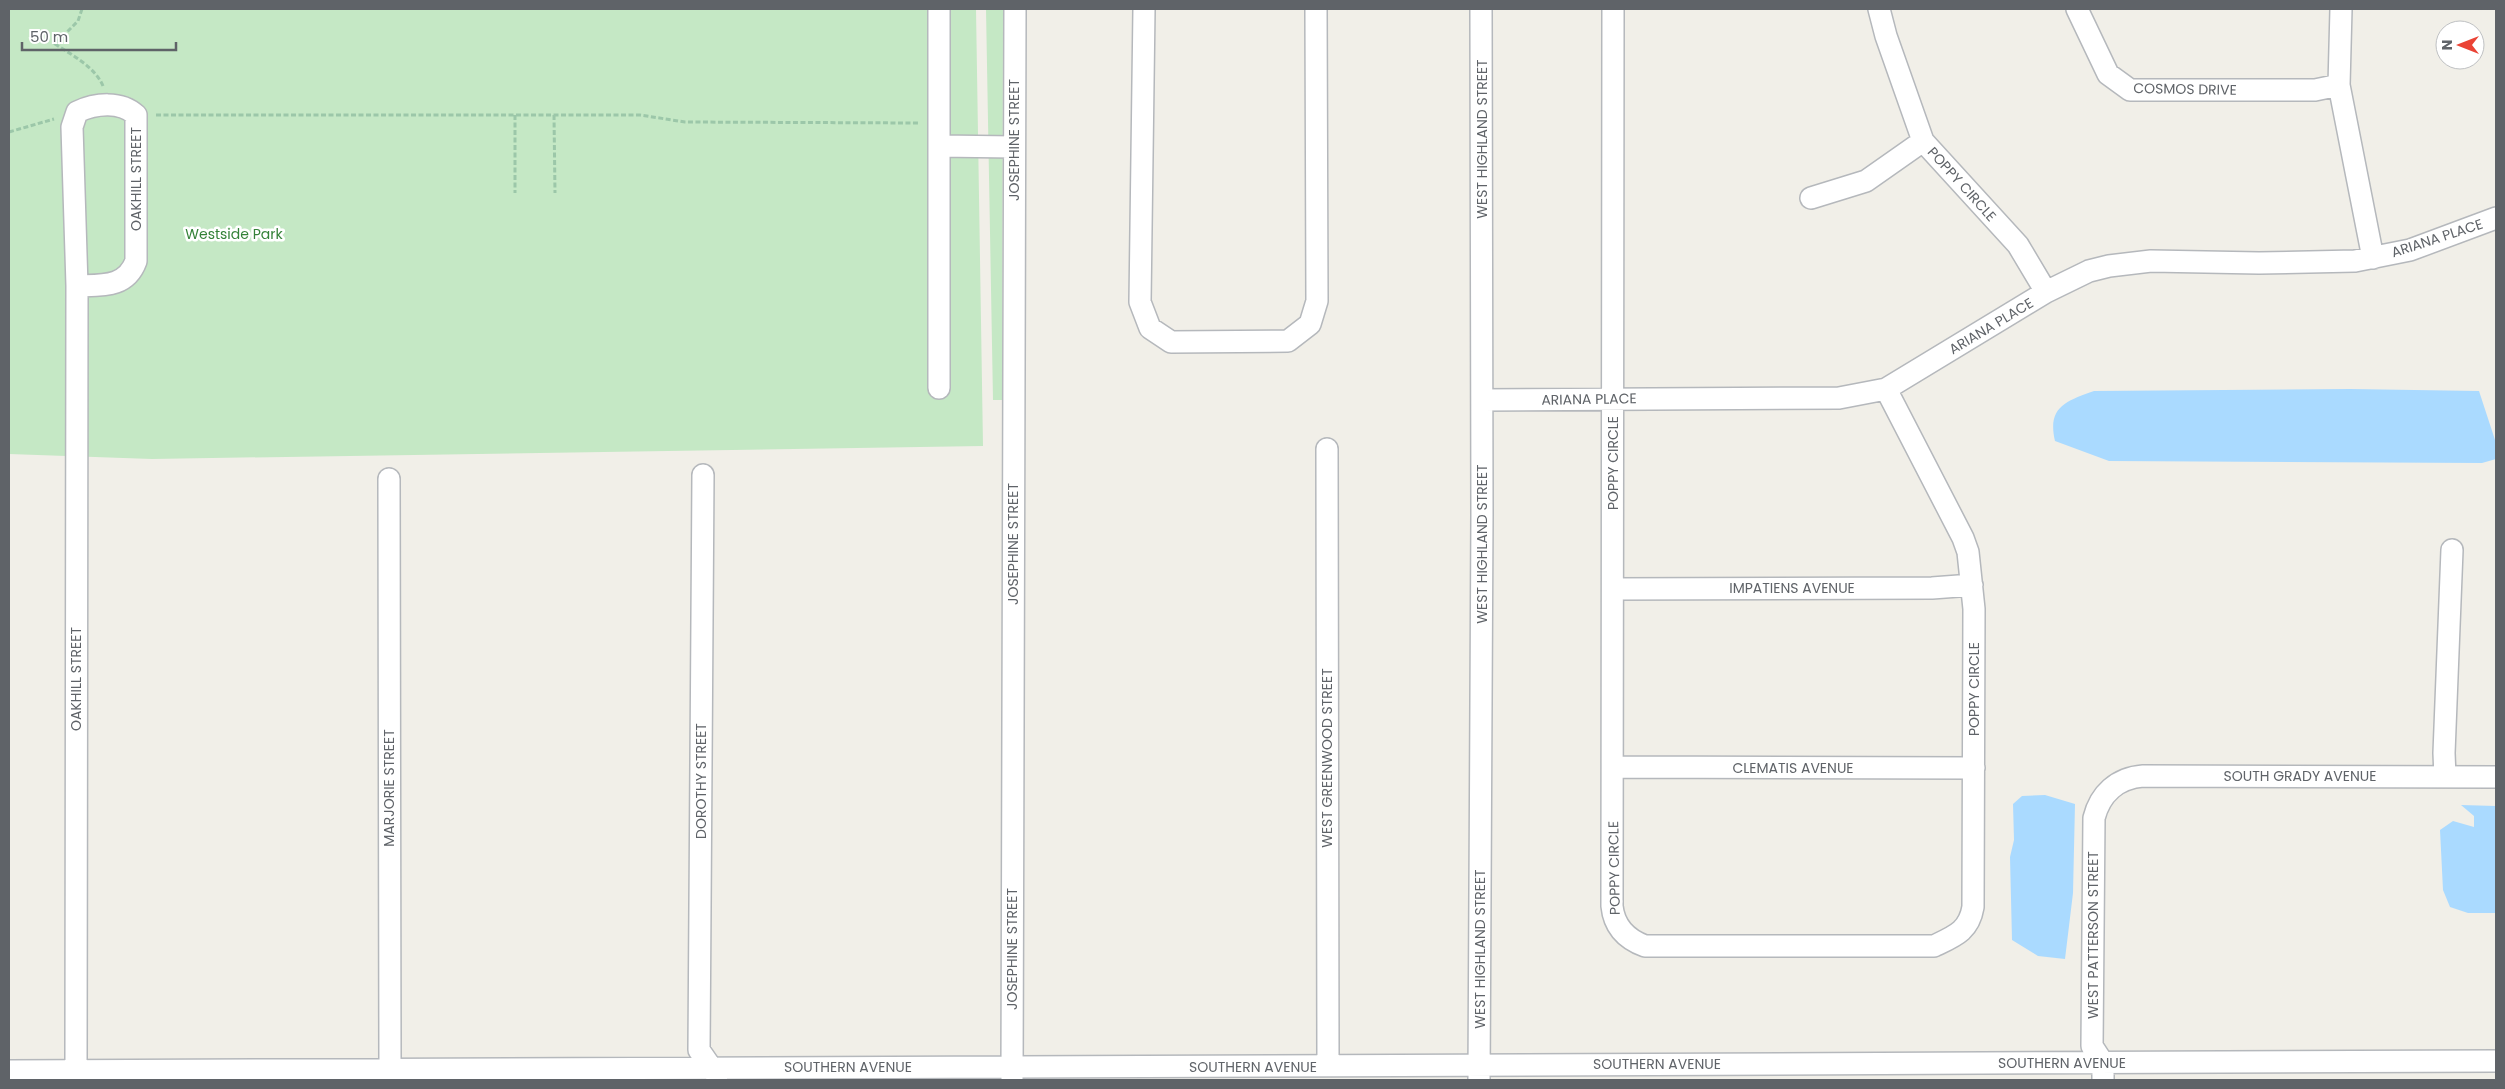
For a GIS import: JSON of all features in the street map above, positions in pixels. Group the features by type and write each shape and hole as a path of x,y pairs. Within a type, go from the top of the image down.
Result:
{"street":[{"path":"938,388 939,9"},
{"name":"JOSEPHINE STREET","path":"1012,1074 1015,9"},
{"path":"1144,9 1140,302 1150,328 1172,342 1288,341 1310,324 1317,301 1316,9"},
{"name":"WEST HIGHLAND STREET","path":"1479,1072 1482,400 1481,9"},
{"name":"POPPY CIRCLE","path":"1613,9 1613,920 1632,941 1645,946 1934,946 1956,936 1965,928 1971,918 1973,907 1974,609 1968,552 1963,538 1886,389"},
{"name":"POPPY CIRCLE","path":"1879,9 1886,36 1923,141 2018,245 2046,292"},
{"name":"COSMOS DRIVE","path":"2077,9 2108,74 2130,90 2315,90 2339,85"},
{"path":"2341,9 2339,85 2373,258"},
{"name":"OAKHILL STREET","path":"76,1071 77,286 72,127 77,112 85,108 111,105 122,106 136,115 136,261 132,270 124,279 113,284 77,286"},
{"path":"1811,198 1866,181 1923,141"},
{"path":"939,146 1014,147"},
{"name":"ARIANA PLACE","path":"1482,400 1839,398 1886,389 2046,292 2089,271 2109,266 2151,261 2337,263 2410,250 2496,218"},
{"name":"WEST GREENWOOD STREET","path":"1327,449 1328,1066"},
{"name":"DOROTHY STREET","path":"703,475 699,1050 715,1074"},
{"name":"MARJORIE STREET","path":"389,479 390,1070"},
{"path":"2445,777 2452,550"},
{"name":"IMPATIENS AVENUE","path":"1613,589 1932,588 1972,585"},
{"name":"CLEMATIS AVENUE","path":"1613,767 1974,768"},
{"name":"SOUTH GRADY AVENUE","path":"2108,791 2119,782 2143,776 2496,777"},
{"name":"WEST PATTERSON STREET","path":"2103,1072 2092,1046 2094,818 2098,803 2108,791"},
{"name":"SOUTHERN AVENUE","path":"9,1071 76,1071 124,1075 390,1070 715,1074 1294,1074 1328,1066 1479,1072 2103,1072 2496,1062"},
{"path":"390,1070 415,1080"}],"path":[{"path":"82,9 78,21 56,44 76,57 99,78 111,105"},
{"path":"9,132 77,112"},
{"path":"136,115 640,115 685,122 939,123"},
{"path":"515,115 515,194"},
{"path":"554,115 555,193"}],"green space":[{"name":"Westside Park","path":"9,9 976,9 983,446 152,459 9,454"},
{"path":"986,9 1003,9 1002,400 993,400"}],"water":[{"path":"2350,389 2479,391 2496,443 2496,459 2482,463 2109,461 2055,441 2053,429 2056,413 2061,407 2075,398 2094,391"},
{"path":"2045,795 2075,804 2073,893 2065,959 2038,956 2012,940 2010,857 2014,840 2013,804 2022,796"},
{"path":"2461,805 2496,806 2496,913 2468,913 2450,907 2443,890 2440,830 2453,821 2474,827 2474,816"}]}
